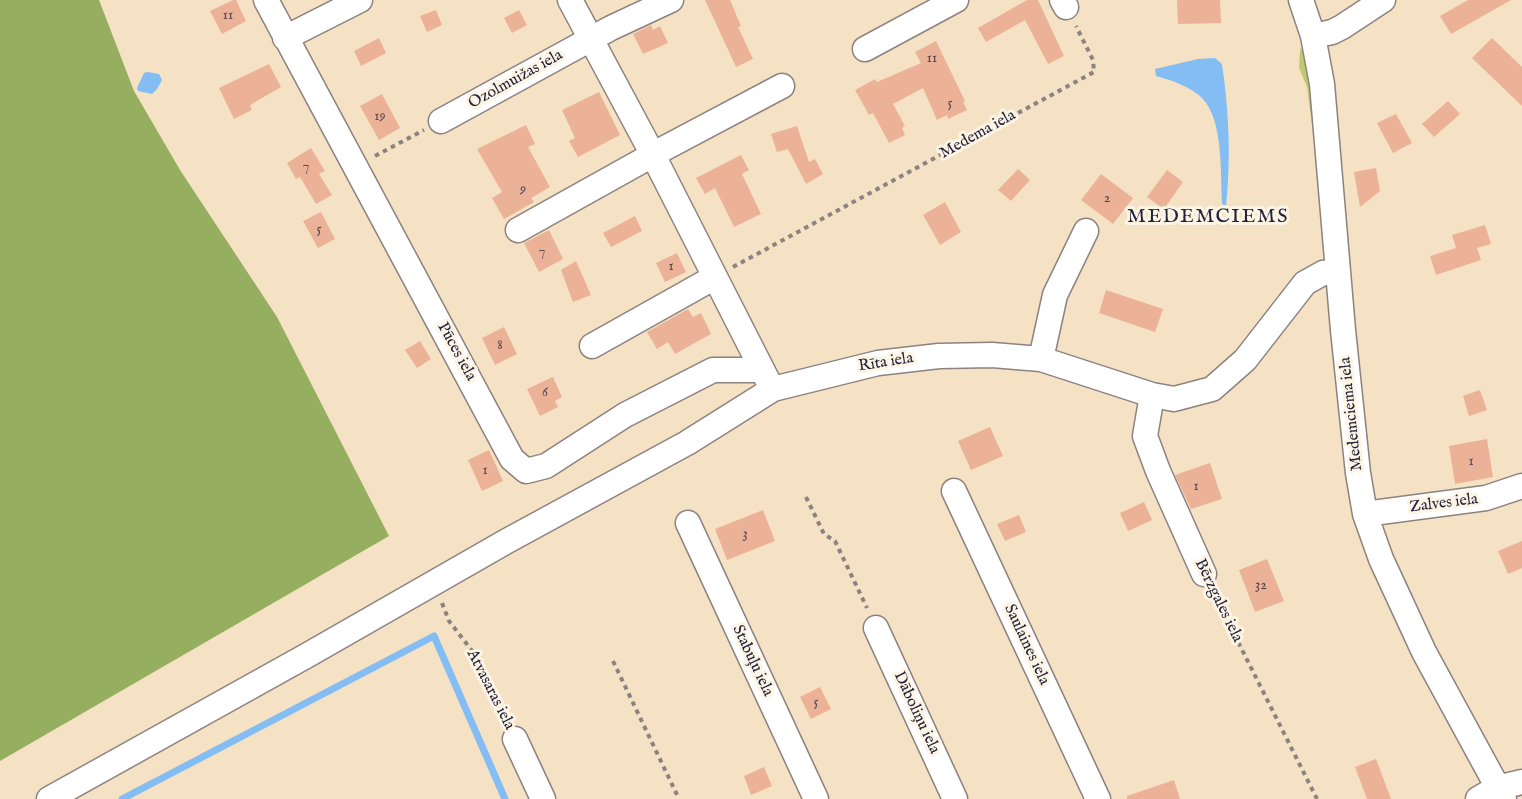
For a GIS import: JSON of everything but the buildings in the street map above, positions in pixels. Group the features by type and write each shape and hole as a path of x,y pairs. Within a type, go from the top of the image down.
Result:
{"street":[{"name":"Pūces iela","path":"266,0 512,459 526,471 546,466 625,415 712,370 767,380"},
{"path":"285,38 360,0"},
{"path":"570,0 653,155 767,380"},
{"name":"Ozolmuižas iela","path":"441,121 590,39 671,0"},
{"path":"865,49 956,0"},
{"name":"Medemciema iela","path":"1301,0 1312,36 1322,84 1358,473 1365,514 1381,559 1493,795"},
{"path":"1312,36 1332,32 1383,0"},
{"path":"518,230 782,86"},
{"path":"1041,359 1055,295 1086,231"},
{"name":"Rīta iela","path":"49,799 687,443 767,380 888,361 939,356 992,356 1041,359 1152,395 1174,399 1212,389 1245,360 1305,283 1316,276 1338,271"},
{"path":"592,346 715,277"},
{"name":"Bērzgales iela","path":"1152,395 1146,436 1158,471 1204,574"},
{"name":"Zalves iela","path":"1365,514 1485,498 1522,486"},
{"name":"Saulaines iela","path":"954,491 1098,799"},
{"name":"Stabuļu iela","path":"688,523 816,799"},
{"name":"Dāboliņu iela","path":"876,628 955,799"},
{"name":"Atvasaras iela","path":"515,739 543,799"},
{"path":"1493,795 1522,782"}],"path":[{"name":"Medema iela","path":"715,277 1094,72 1093,60 1064,3"},
{"path":"356,166 441,121"},
{"path":"806,497 824,534 835,541 876,628"},
{"name":"Bērzgales iela","path":"1204,574 1317,799"},
{"name":"Atvasaras iela","path":"434,583 449,621 476,656 515,739"},
{"path":"613,661 679,799"}],"green space":[{"path":"0,0 99,0 134,91 180,170 277,317 389,536 0,761"},
{"path":"1304,45 1316,123 1312,124 1307,87 1299,68 1300,50"}],"water":[{"path":"1215,58 1222,64 1228,117 1229,153 1226,206 1222,204 1219,148 1214,120 1209,108 1192,90 1156,76 1155,69 1198,59"},
{"path":"144,73 159,74 162,80 152,94 138,91 137,88"}],"waterway":[{"path":"122,799 434,636 505,799"}],"district":[{"name":"MEDEMCIEMS","path":"1208,218"}]}
